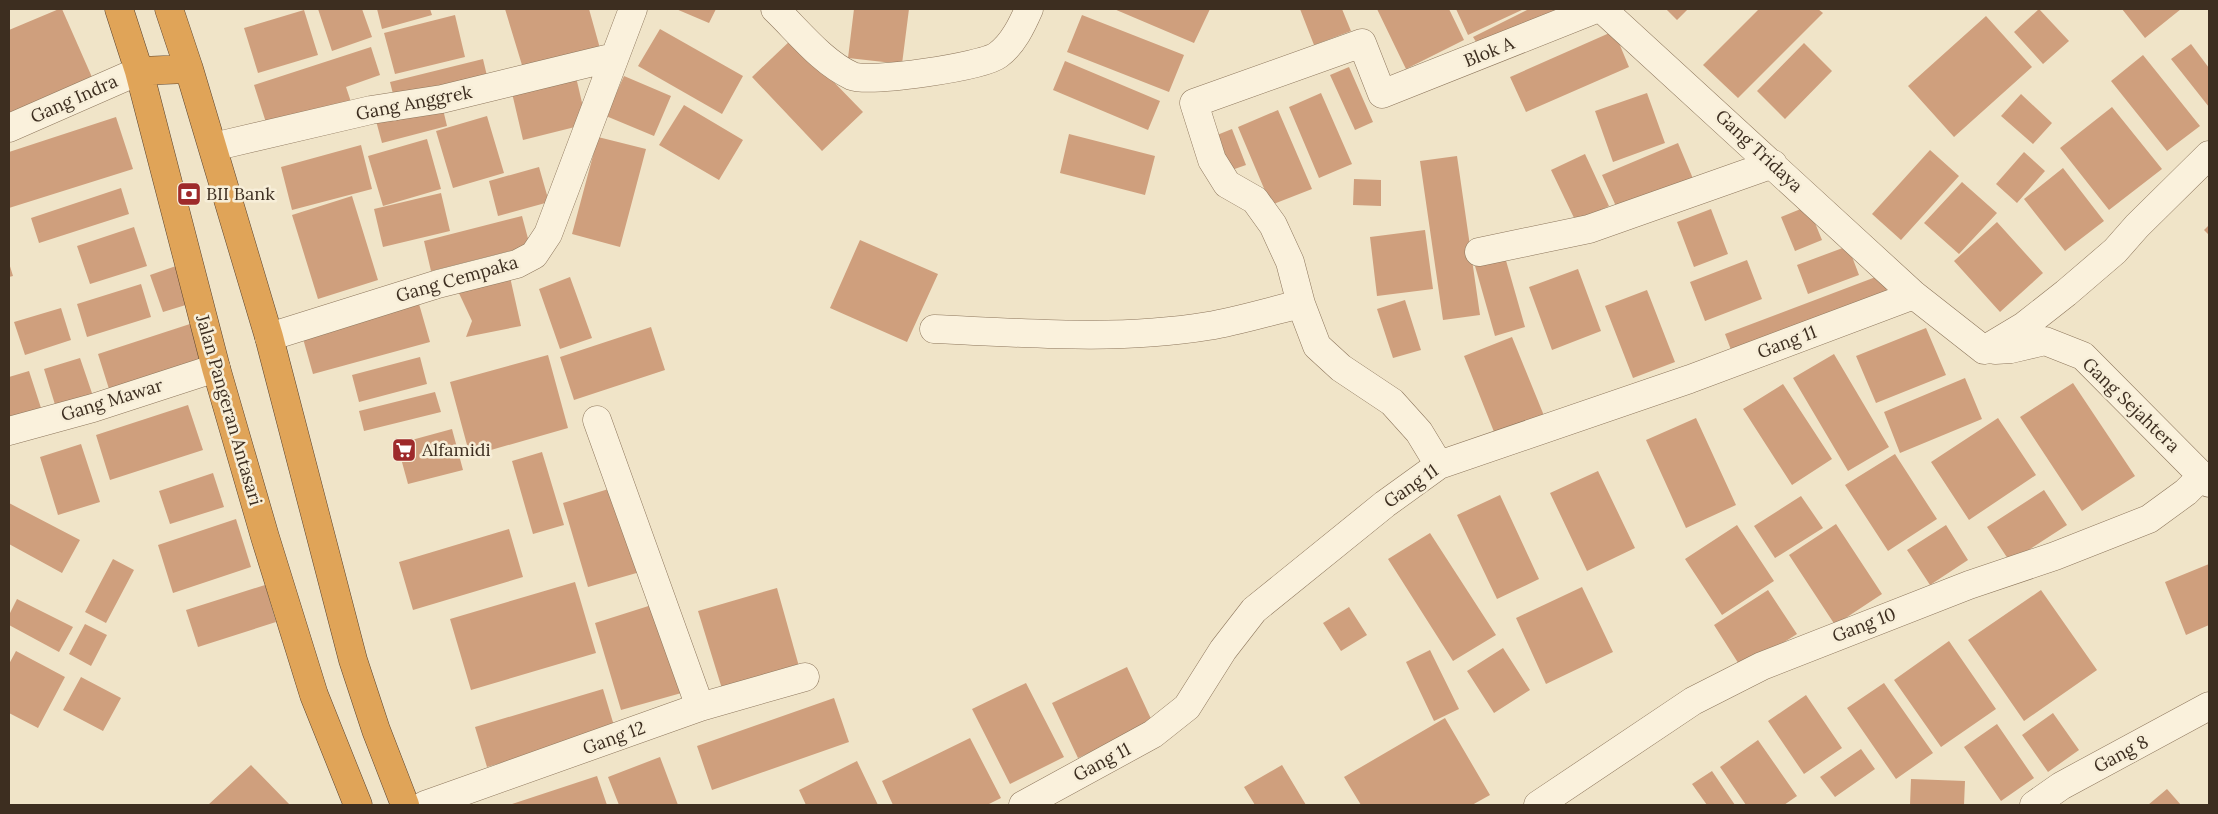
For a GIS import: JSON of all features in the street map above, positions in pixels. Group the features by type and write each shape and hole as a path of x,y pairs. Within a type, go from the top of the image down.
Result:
{"highway":[{"name":"Jalan Pangeran Antasari","path":"119,9 138,71 216,368 314,695 358,805"},
{"path":"169,9 213,147 268,336 353,660 376,730 405,805"},
{"path":"138,71 189,69"}],"street":[{"name":"Gang Cempaka","path":"268,336 438,284 517,264 534,255 548,234 633,9"},
{"path":"775,9 831,63 854,77 957,69 997,56 1018,32 1030,9"},
{"name":"Blok A","path":"1301,304 1290,262 1273,225 1255,200 1226,184 1212,160 1194,104 1362,43 1382,94 1596,9"},
{"name":"Gang Tridaya","path":"1602,9 1914,295 1984,350"},
{"name":"Gang Anggrek","path":"213,147 371,110 442,99 614,57"},
{"name":"Gang Indra","path":"9,128 138,71"},
{"path":"1984,350 2024,326 2115,251 2150,212 2209,155"},
{"path":"1479,252 1589,229 1772,164"},
{"name":"Gang 11","path":"1023,805 1153,734 1187,707 1223,650 1254,610 1385,504 1439,465 1690,379 1914,295"},
{"path":"934,329 1050,334 1133,334 1208,326 1301,304 1317,346 1341,368 1392,402 1419,432 1439,465"},
{"name":"Gang Sejahtera","path":"1984,350 2011,349 2045,341 2083,356 2206,479"},
{"name":"Gang Mawar","path":"9,431 93,408 216,368"},
{"path":"597,420 700,707"},
{"name":"Gang 10","path":"1538,805 1692,701 1762,666 1969,585 2055,556 2149,519 2206,479"},
{"name":"Gang 12","path":"425,805 700,707 805,677"},
{"name":"Gang 8","path":"2034,805 2061,786 2209,706"}],"building":[{"path":"62,9 95,84 9,121 9,30"},
{"path":"318,9 362,9 372,37 332,51"},
{"path":"377,9 430,9 432,15 382,29"},
{"path":"505,9 589,9 601,52 525,75"},
{"path":"676,9 716,9 709,23"},
{"path":"854,9 909,9 902,64 848,58"},
{"path":"1114,9 1210,9 1194,43"},
{"path":"1300,9 1342,9 1351,31 1314,45"},
{"path":"1377,9 1449,9 1464,40 1406,69"},
{"path":"1456,9 1524,9 1468,35"},
{"path":"1529,9 1570,9 1482,51 1473,37"},
{"path":"1666,9 1688,9 1677,20"},
{"path":"1759,9 1818,9 1823,13 1738,98 1703,65"},
{"path":"2039,9 2069,41 2043,64 2014,32"},
{"path":"2122,9 2181,9 2145,38"},
{"path":"304,10 318,55 258,73 244,28"},
{"path":"455,15 465,57 395,74 384,33"},
{"path":"1082,15 1184,55 1169,92 1067,52"},
{"path":"1986,16 2032,67 1954,137 1908,86"},
{"path":"660,29 743,76 722,114 638,66"},
{"path":"1614,31 1629,67 1526,112 1510,77"},
{"path":"792,39 863,112 822,151 752,77"},
{"path":"1804,43 1832,71 1785,119 1757,91"},
{"path":"2191,44 2209,68 2209,107 2171,59"},
{"path":"371,47 380,75 346,87 352,105 269,132 254,85"},
{"path":"2143,55 2200,126 2167,151 2111,81"},
{"path":"483,59 487,76 394,98 390,82"},
{"path":"1065,61 1160,101 1148,130 1053,90"},
{"path":"1349,67 1373,122 1355,130 1330,75"},
{"path":"624,76 671,96 654,136 606,116"},
{"path":"576,77 587,124 523,140 512,93"},
{"path":"1321,93 1352,164 1319,178 1289,107"},
{"path":"1647,93 1665,143 1613,162 1595,111"},
{"path":"2021,94 2052,123 2033,144 2001,116"},
{"path":"441,101 447,126 382,143 375,117"},
{"path":"684,105 743,140 719,180 659,145"},
{"path":"2112,107 2162,169 2109,210 2060,148"},
{"path":"1278,110 1312,189 1271,205 1238,127"},
{"path":"487,116 504,173 453,188 436,131"},
{"path":"116,117 133,169 9,208 9,152"},
{"path":"1232,129 1246,165 1226,172 1212,137"},
{"path":"1069,134 1155,156 1145,195 1060,173"},
{"path":"598,137 646,149 620,247 572,234"},
{"path":"427,139 441,189 383,206 368,156"},
{"path":"1678,143 1694,181 1619,213 1602,175"},
{"path":"361,145 372,189 292,210 281,167"},
{"path":"1930,150 1959,176 1901,240 1872,214"},
{"path":"2024,152 2045,171 2017,203 1996,184"},
{"path":"1585,154 1609,206 1576,222 1551,170"},
{"path":"1457,156 1480,315 1443,320 1420,161"},
{"path":"539,167 549,202 498,216 489,181"},
{"path":"2063,168 2104,221 2065,251 2024,199"},
{"path":"1354,179 1381,180 1381,206 1353,205"},
{"path":"1962,182 1997,213 1959,254 1924,223"},
{"path":"121,188 129,214 39,243 31,218"},
{"path":"441,193 450,231 383,247 374,209"},
{"path":"352,196 378,280 318,299 292,215"},
{"path":"1808,206 1822,240 1795,251 1781,217"},
{"path":"1711,209 1728,254 1694,267 1677,222"},
{"path":"522,216 530,246 431,271 424,241"},
{"path":"1997,222 2043,273 2000,312 1954,261"},
{"path":"2209,225 2209,235 2204,230"},
{"path":"134,227 147,266 90,284 77,246"},
{"path":"1425,230 1433,289 1377,296 1370,237"},
{"path":"860,240 938,274 907,342 830,308"},
{"path":"1848,246 1859,275 1808,294 1797,265"},
{"path":"1505,257 1525,327 1495,336 1475,266"},
{"path":"1747,260 1762,299 1705,321 1690,282"},
{"path":"9,263 13,276 9,277"},
{"path":"176,266 189,304 163,312 150,275"},
{"path":"1578,269 1601,331 1552,350 1529,287"},
{"path":"1881,275 1889,296 1733,355 1725,334"},
{"path":"510,277 521,326 466,337 472,321 457,289"},
{"path":"570,277 592,338 560,349 539,289"},
{"path":"141,284 151,317 87,337 77,304"},
{"path":"1647,290 1675,362 1633,378 1605,306"},
{"path":"417,297 430,342 313,374 300,328"},
{"path":"1405,300 1421,350 1393,358 1377,309"},
{"path":"61,308 71,340 25,355 14,322"},
{"path":"193,323 205,358 109,389 98,354"},
{"path":"651,327 665,370 574,400 560,357"},
{"path":"1926,328 1946,375 1876,403 1856,356"},
{"path":"1512,337 1547,423 1498,442 1464,356"},
{"path":"1834,354 1889,447 1848,471 1793,378"},
{"path":"548,355 568,428 470,456 450,382"},
{"path":"420,357 427,384 359,402 352,375"},
{"path":"80,358 94,399 57,411 44,369"},
{"path":"29,371 42,411 9,421 9,377"},
{"path":"1965,378 1982,419 1900,453 1884,412"},
{"path":"2073,383 2135,476 2082,511 2020,417"},
{"path":"1783,384 1832,459 1792,485 1743,409"},
{"path":"435,392 441,412 364,431 359,411"},
{"path":"188,405 203,450 110,480 96,435"},
{"path":"1696,418 1736,505 1686,528 1646,440"},
{"path":"1998,418 2036,475 1969,520 1931,462"},
{"path":"452,429 463,470 408,484 397,444"},
{"path":"81,444 100,502 58,515 40,457"},
{"path":"542,452 564,525 533,534 512,461"},
{"path":"1895,454 1937,519 1888,551 1845,485"},
{"path":"1598,471 1635,548 1587,571 1550,493"},
{"path":"213,473 224,507 170,524 159,491"},
{"path":"615,487 640,572 588,587 563,503"},
{"path":"2044,490 2067,525 2010,562 1987,527"},
{"path":"1500,495 1539,579 1497,599 1457,515"},
{"path":"1801,496 1823,528 1775,558 1754,526"},
{"path":"9,503 80,540 62,573 9,544"},
{"path":"236,519 251,567 173,593 158,545"},
{"path":"1836,524 1882,594 1835,625 1789,555"},
{"path":"1737,525 1774,581 1722,615 1685,559"},
{"path":"1946,525 1968,560 1930,585 1907,550"},
{"path":"509,529 523,577 413,610 399,562"},
{"path":"1430,533 1496,635 1453,661 1388,559"},
{"path":"113,559 134,570 106,623 85,612"},
{"path":"2209,564 2209,625 2186,635 2165,582"},
{"path":"575,582 596,653 471,690 450,619"},
{"path":"265,585 276,622 198,647 186,610"},
{"path":"1582,587 1613,652 1546,684 1516,618"},
{"path":"777,588 800,670 723,692 698,611"},
{"path":"1768,590 1797,634 1742,669 1714,625"},
{"path":"2041,590 2097,670 2024,721 1968,640"},
{"path":"17,599 73,627 59,652 9,625 9,615"},
{"path":"658,603 685,692 621,710 595,623"},
{"path":"1349,607 1367,635 1341,651 1323,623"},
{"path":"85,624 107,635 91,666 69,654"},
{"path":"1949,641 1996,709 1941,747 1894,680"},
{"path":"1503,648 1530,690 1494,713 1467,671"},
{"path":"1430,650 1459,709 1434,721 1406,662"},
{"path":"16,651 65,677 38,728 9,713 9,664"},
{"path":"1127,667 1153,723 1078,758 1052,703"},
{"path":"81,677 121,698 103,731 63,710"},
{"path":"1026,683 1064,757 1010,784 972,709"},
{"path":"1884,683 1933,753 1896,779 1847,708"},
{"path":"603,689 615,729 487,767 475,727"},
{"path":"1806,695 1842,748 1804,774 1768,721"},
{"path":"834,698 849,742 712,790 697,746"},
{"path":"2053,713 2079,750 2048,772 2022,735"},
{"path":"1445,718 1490,795 1472,805 1361,805 1344,777"},
{"path":"1997,724 2034,778 2001,801 1964,747"},
{"path":"970,738 1001,798 987,805 893,805 882,781"},
{"path":"1758,740 1797,796 1784,805 1746,805 1720,767"},
{"path":"1861,749 1875,769 1835,797 1820,777"},
{"path":"660,757 678,805 619,805 608,777"},
{"path":"857,761 878,805 806,805 799,790"},
{"path":"251,765 290,805 208,805"},
{"path":"1282,765 1306,805 1255,805 1244,787"},
{"path":"1712,771 1735,805 1707,805 1692,784"},
{"path":"597,776 607,805 509,805"},
{"path":"1911,779 1965,781 1964,805 1910,805"},
{"path":"2167,789 2181,805 2148,805"}],"place":[{"name":"BII Bank","path":"189,194"},
{"name":"Alfamidi","path":"404,450"}]}
